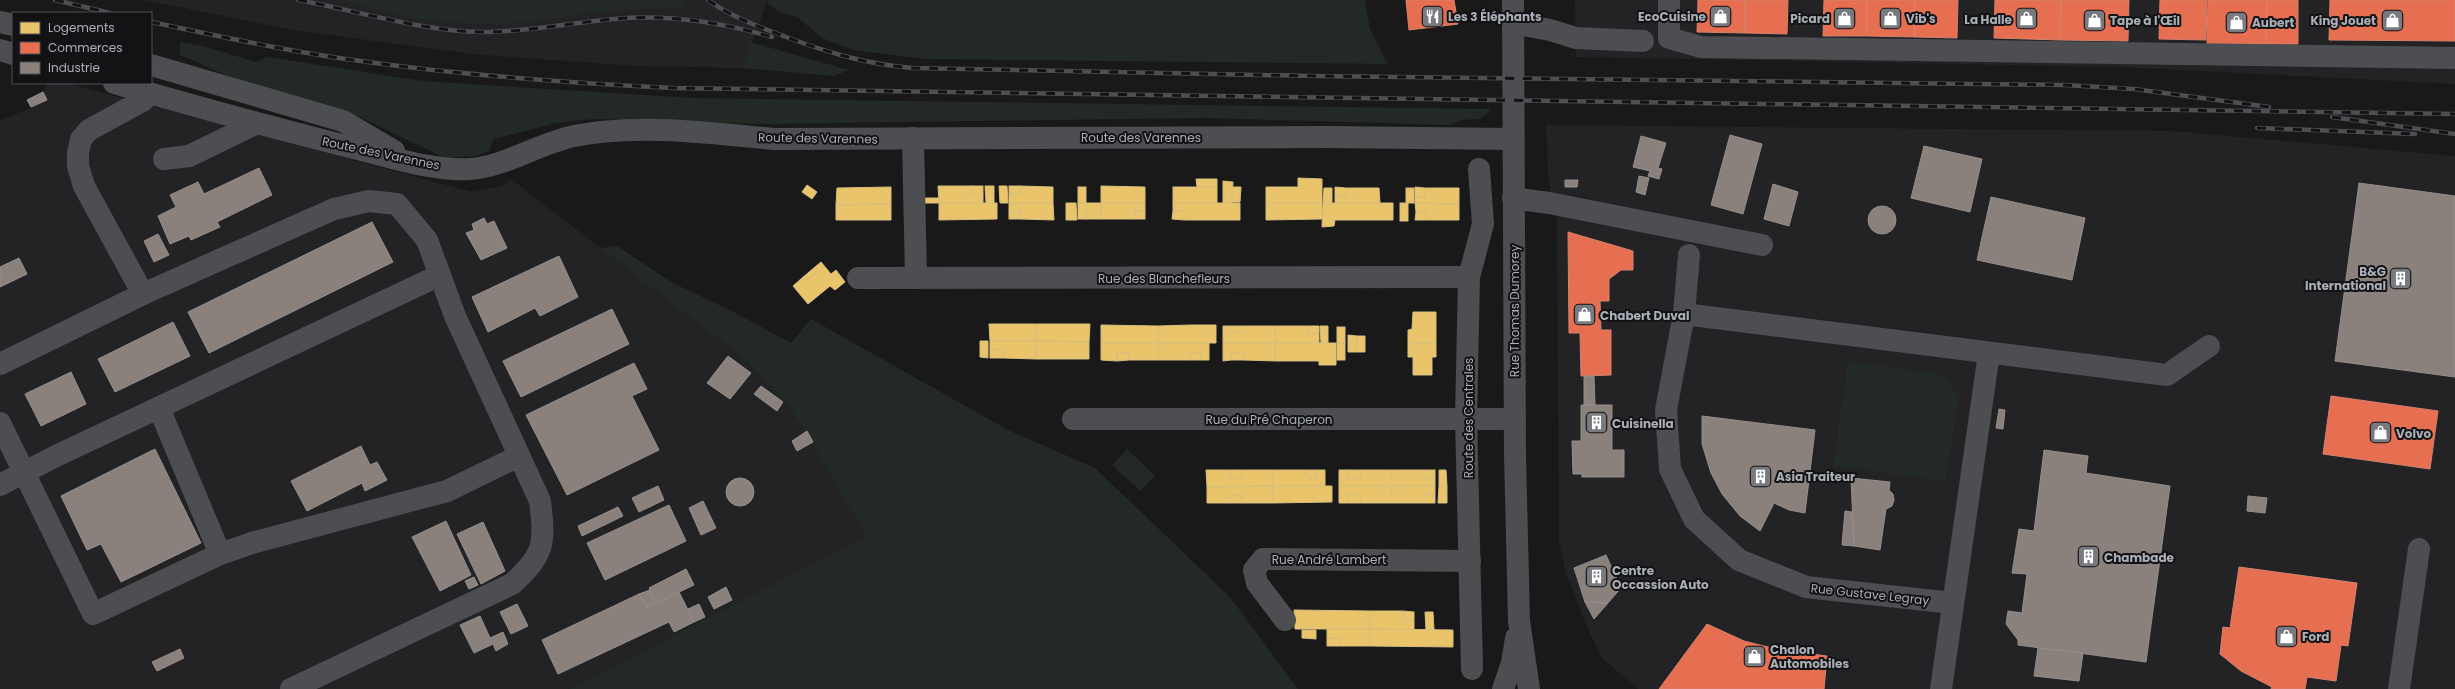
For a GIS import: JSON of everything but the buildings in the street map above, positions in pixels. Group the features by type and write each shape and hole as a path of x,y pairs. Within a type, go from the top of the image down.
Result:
{"street":[{"name":"Rue Thomas Dumorey","path":"1513,0 1515,418 1519,621 1530,689"},
{"path":"1669,0 1670,38 1701,47 2455,58"},
{"path":"0,22 12,25"},
{"path":"1513,23 1550,30 1576,38 1643,41"},
{"path":"0,50 12,54"},
{"path":"152,65 343,121 412,162"},
{"name":"Route des Varennes","path":"118,84 255,124 412,162 440,167 471,169 574,136 627,131 686,132 774,139 1335,137 1513,139"},
{"path":"143,294 84,186 78,166 78,153 81,139 89,130 138,104 144,100 147,92"},
{"path":"164,159 189,156 255,124"},
{"path":"913,138 916,278"},
{"name":"Route des Centrales","path":"1472,669 1466,418 1469,277 1483,224 1479,169"},
{"path":"1513,198 1549,203 1762,245"},
{"path":"0,364 143,294 334,209 369,201 397,204 427,240 455,316 540,501 543,530 540,550 531,567 512,584 291,689"},
{"name":"Rue Gustave Legray","path":"1689,255 1684,314 1666,410 1670,469 1694,520 1739,560 1806,587 1953,602"},
{"path":"0,485 24,474 56,456 440,275"},
{"name":"Rue des Blanchefleurs","path":"858,278 1469,277"},
{"path":"1684,314 2167,375 2209,346"},
{"path":"1941,689 1989,353"},
{"path":"158,408 220,554"},
{"name":"Rue du Pré Chaperon","path":"1073,419 1515,418"},
{"path":"0,424 94,614 220,554 255,542 447,491 519,456"},
{"path":"2399,689 2419,549"},
{"name":"Rue André Lambert","path":"1285,620 1257,583 1254,570 1263,558 1470,560"},
{"name":"Rue Thomas Dumorey","path":"1503,689 1512,663 1519,621"},
{"path":"1519,621 1543,684 1548,689"}],"shaded area":[{"path":"144,0 768,0 742,68 635,66 471,54 293,30"},
{"path":"345,0 684,0 687,8 605,11 536,21 483,24 413,18"},
{"path":"768,0 1365,0 1370,29 1388,64 925,59 853,50 822,38 797,17 781,13 768,4"},
{"path":"1575,0 2455,0 2455,84 2120,67 1576,57"},
{"path":"180,42 203,46 256,62 268,57 422,81 694,98 1492,109 1480,119 1461,120 1449,125 1207,118 767,124 594,119 556,123 494,139 489,151 475,156 445,158 353,114 235,79 180,55"},
{"path":"751,42 849,70 834,76 742,68"},
{"path":"47,84 71,84 472,192 502,186 511,179 747,361 793,412 866,536 569,689 0,689 0,123 2,119 31,108 27,100 43,92"},
{"path":"1546,125 2172,131 2455,156 2455,689 1638,689 1602,658 1586,625 1566,573 1559,542 1557,217 1548,178"},
{"path":"617,246 673,283 734,312 791,343 811,319 1010,431 1095,468 1230,597 1298,689 569,689 866,536 793,412 747,361 600,248"},
{"path":"1848,361 1943,375 1959,396 1946,481 1833,466"},
{"path":"1127,449 1155,476 1140,491 1112,465"}],"railway":[{"path":"55,0 106,12"},
{"path":"298,0 390,20 459,31 515,31 614,19 654,18 694,20 713,23 772,37"},
{"path":"708,0 723,10 748,22 807,45 859,60 912,68 1315,76 2065,85 2134,89 2269,107"},
{"path":"152,22 286,49 406,67 521,78 674,88 2455,114"},
{"path":"2332,117 2455,134"},
{"path":"2257,128 2415,134"}],"place":[{"name":"Les 3 Éléphants","path":"1432,16"},
{"name":"EcoCuisine","path":"1721,16"},
{"name":"Picard","path":"1845,18"},
{"name":"Vib's","path":"1891,18"},
{"name":"La Halle","path":"2027,19"},
{"name":"Tape à l'Œil","path":"2094,20"},
{"name":"King Jouet","path":"2392,20"},
{"name":"Aubert","path":"2237,22"},
{"name":"B&G International","path":"2401,278"},
{"name":"Chabert Duval","path":"1585,315"},
{"name":"Cuisinella","path":"1597,423"},
{"name":"Volvo","path":"2381,433"},
{"name":"Asia Traiteur","path":"1761,476"},
{"name":"Chambade","path":"2088,557"},
{"name":"Centre Occassion Auto","path":"1596,577"},
{"name":"Ford","path":"2286,636"},
{"name":"Chalon Automobiles","path":"1755,656"}]}
